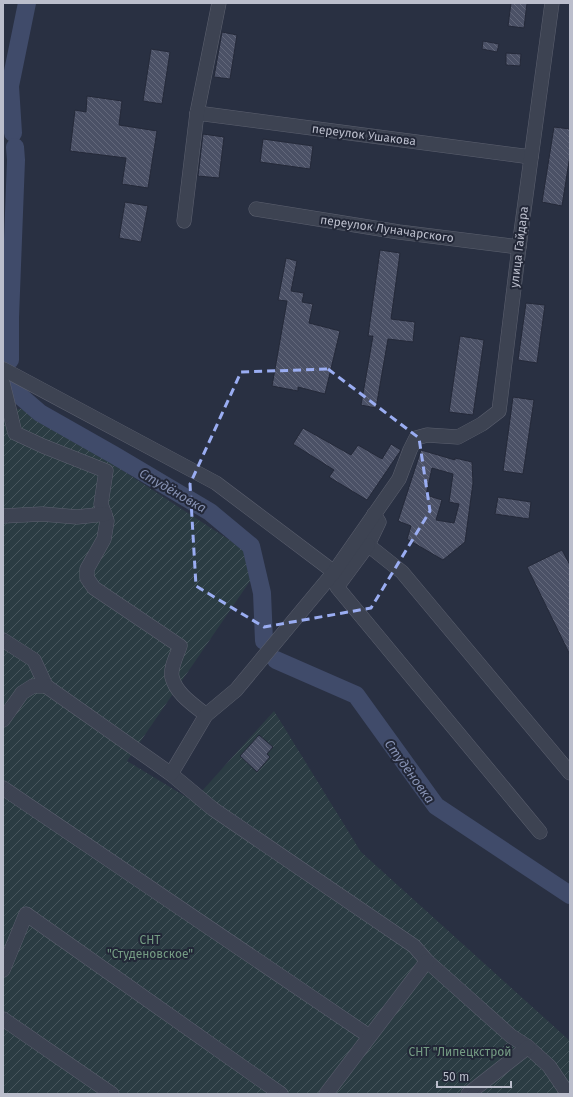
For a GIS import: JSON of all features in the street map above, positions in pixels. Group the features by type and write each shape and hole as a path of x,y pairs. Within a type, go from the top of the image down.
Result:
{"street":[{"path":"184,221 197,113 219,3"},
{"name":"улица Гайдара","path":"374,514 399,479 416,438 427,435 458,437 482,424 499,411 519,247 552,3"},
{"name":"переулок Ушакова","path":"197,113 531,157"},
{"name":"переулок Луначарского","path":"256,209 399,232 519,247"},
{"path":"3,368 216,483 334,572"},
{"path":"3,384 9,436 43,446 106,471 101,504 107,521 104,539 87,569 87,578 94,588 180,646 172,677 181,694 206,715"},
{"path":"3,516 42,514 77,517 104,514"},
{"path":"171,774 206,715 236,690 334,572 374,514 379,522 368,545 337,587 540,832"},
{"path":"368,545 402,572 570,773"},
{"path":"3,640 34,660 46,686 171,774 213,809 414,946 427,961 512,1036 528,1047 549,1066 568,1094"},
{"path":"3,720 22,693 33,686 46,686"},
{"path":"3,788 369,1036"},
{"path":"3,970 26,914 281,1094"},
{"path":"326,1094 427,961"},
{"path":"3,1019 112,1094"},
{"path":"468,1094 528,1047"}],"highlighted area":[{"path":"328,369 419,438 430,511 371,608 264,627 196,586 190,484 241,372"}],"green space":[{"name":"СНТ \"Студеновское\"","path":"27,408 263,562 127,761 193,801 274,711 361,852 570,1041 570,1094 3,1094 3,411"}],"building":[{"path":"511,3 527,3 524,28 508,26"},
{"path":"222,32 237,35 230,79 214,77"},
{"path":"483,41 499,44 497,52 482,49"},
{"path":"151,49 170,52 162,104 143,101"},
{"path":"506,53 521,54 520,66 506,65"},
{"path":"87,96 122,101 119,125 157,131 148,188 122,184 126,158 70,151 75,110 86,112"},
{"path":"554,127 570,129 570,155 562,206 542,202"},
{"path":"203,134 224,137 219,178 198,176"},
{"path":"263,139 313,146 310,169 260,162"},
{"path":"125,202 148,206 141,242 119,238"},
{"path":"380,250 400,253 391,319 415,322 413,342 388,339 376,408 361,405 373,336 368,336"},
{"path":"286,258 297,261 291,291 304,293 302,302 313,304 309,323 340,331 325,394 298,387 298,391 272,386 287,301 278,300"},
{"path":"526,303 545,305 537,363 518,360"},
{"path":"460,336 484,340 473,415 449,412"},
{"path":"513,397 534,400 523,474 503,471"},
{"path":"303,428 351,455 358,445 382,459 391,444 401,450 367,500 329,477 334,470 293,444"},
{"path":"421,450 455,460 455,458 472,462 473,483 465,542 443,560 407,539 411,526 398,521","holes":["432,468 453,474 449,502 459,504 454,523 436,520 442,500 426,495"]},
{"path":"498,497 531,502 529,519 495,514"},
{"path":"562,550 570,565 570,655 527,567"},
{"path":"259,735 273,747 267,754 270,757 257,772 240,756"}],"waterway":[{"name":"Студёновка","path":"13,133 10,86 27,3"},
{"name":"Студёновка","path":"10,360 10,318 16,160 15,147"},
{"name":"Студёновка","path":"11,388 40,413 210,512 251,546 262,593 264,641"},
{"name":"Студёновка","path":"276,660 356,695 436,806 570,895"}],"park label":[{"name":"СНТ \"Липецкстрой","path":"460,1052"}]}
